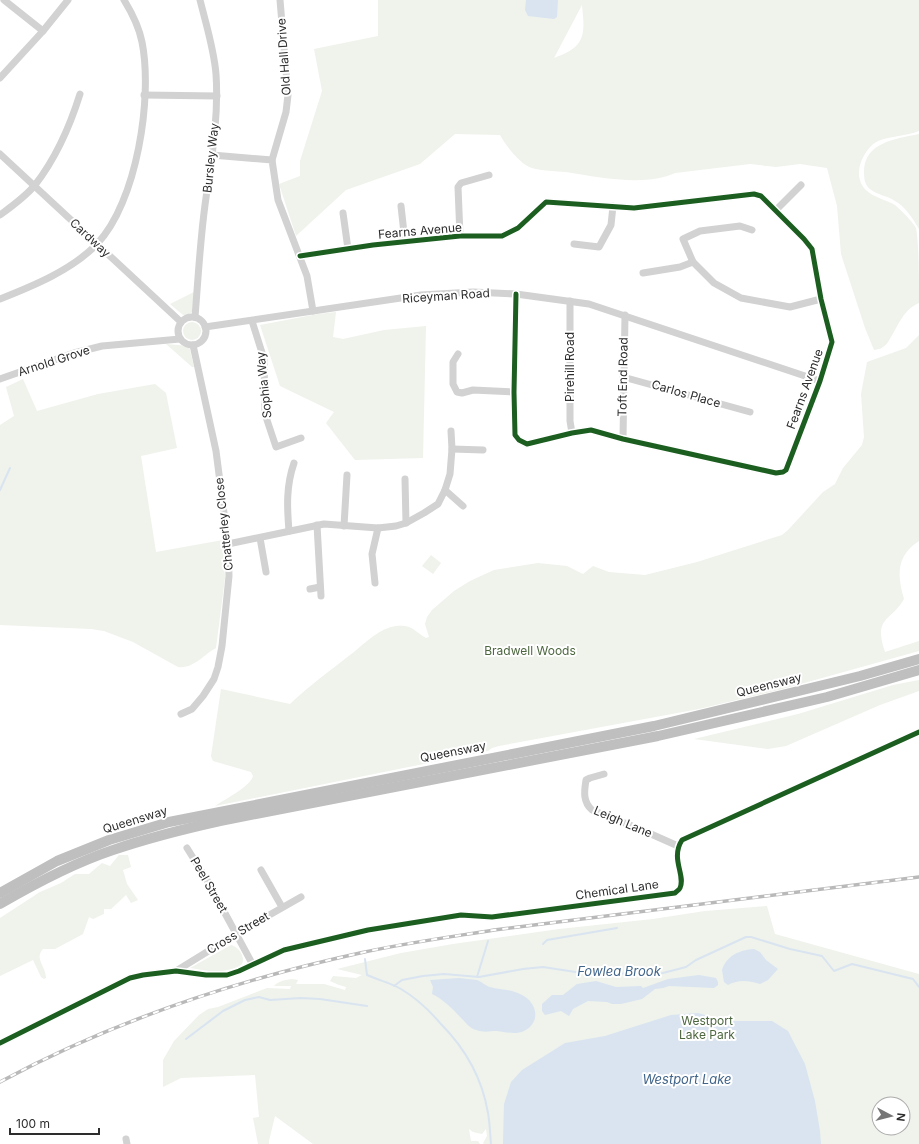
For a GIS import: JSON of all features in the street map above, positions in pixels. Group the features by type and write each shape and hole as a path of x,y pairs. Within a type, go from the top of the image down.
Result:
{"highway":[{"name":"Queensway","path":"0,893 57,861 109,840 169,822 654,726 860,676 919,659"},
{"name":"Queensway","path":"0,904 65,869 112,850 172,832 220,821 658,736 827,697 919,670"},
{"path":"880,682 919,674"}],"street":[{"path":"4,0 43,31"},
{"path":"0,78 43,31 68,0"},
{"path":"0,299 52,276 97,244 109,227 126,194 132,176 140,138 145,76 142,42 133,15 124,0"},
{"name":"Bursley Way","path":"195,317 217,96 216,73 212,48 200,0"},
{"name":"Old Hall Drive","path":"272,160 286,112 288,95 280,0"},
{"path":"0,215 34,186 47,168 73,117 80,94"},
{"path":"144,95 217,96"},
{"name":"Cardway","path":"0,154 181,322"},
{"path":"212,155 272,160 278,200 307,276 313,311"},
{"path":"460,236 458,187 461,183 486,178"},
{"path":"776,210 801,184"},
{"name":"Fearns Avenue","path":"300,256 460,236 502,236 518,228 546,202 634,208 754,194 761,196 812,249 820,299 832,342 820,381 786,470 776,473 623,439 591,430 527,444 519,440 515,435 514,392 516,294"},
{"path":"402,206 405,242"},
{"path":"574,244 599,247 611,225 613,206"},
{"path":"343,213 348,249"},
{"path":"752,230 740,226 700,232 683,239 693,262 714,283 741,298 790,306 820,299"},
{"path":"643,273 680,267 693,262"},
{"name":"Riceyman Road","path":"205,327 421,296 474,292 516,294 589,304 820,381"},
{"name":"Pirehill Road","path":"570,301 570,421 572,433"},
{"name":"Toft End Road","path":"623,439 625,315"},
{"path":"189,317 195,317 203,322 206,332 201,342 193,345 186,344 180,339 178,329 181,322 189,317"},
{"name":"Sophia Way","path":"252,321 264,359 265,414 276,447 301,438"},
{"name":"Arnold Grove","path":"0,379 74,353 95,348 180,339"},
{"name":"Chatterley Close","path":"180,714 192,709 214,679 222,646 229,576 228,544 216,451 193,345"},
{"path":"458,354 453,362 453,384 457,392 462,393 473,390 514,392"},
{"name":"Carlos Place","path":"623,376 750,412"},
{"path":"228,544 324,524 378,528 396,526 424,513 438,504 445,490 450,474 452,449 451,431"},
{"path":"452,449 483,450"},
{"path":"289,531 287,495 288,484 294,463"},
{"path":"344,526 347,475"},
{"path":"405,479 406,522"},
{"path":"445,490 463,506"},
{"path":"317,525 320,596"},
{"path":"375,583 372,554 378,528"},
{"path":"260,538 263,568"},
{"path":"310,588 320,587"},
{"path":"678,846 682,840 688,837 919,732"},
{"name":"Leigh Lane","path":"604,774 586,780 584,794 588,806 592,810 678,846"},
{"name":"Chemical Lane","path":"176,971 218,976 239,971 284,950 368,930 461,914 492,917 675,893 680,888 677,856 678,846"},
{"name":"Peel Street","path":"187,848 253,965"},
{"path":"261,870 282,907"},
{"name":"Cross Street","path":"176,971 236,934 301,897"},
{"path":"0,1043 130,978 147,974 176,971"}],"green space":[{"path":"378,0 919,0 919,131 883,139 872,145 862,159 859,167 859,176 861,183 868,192 895,205 916,228 919,303 909,309 902,317 886,345 874,350 865,328 841,254 837,206 827,168 800,164 776,167 750,164 675,173 650,179 621,180 532,168 518,159 500,135 455,134 420,164 346,190 296,236 279,184 300,176 300,161 322,91 314,49 378,36","holes":["582,5 583,32 581,39 578,44 565,54 554,58"]},
{"path":"919,134 919,229 899,203 876,193 867,186 864,172 865,162 869,154 875,148 891,140"},
{"path":"194,292 192,312 186,316 170,304"},
{"path":"336,312 333,337 343,339 384,330 426,326 423,458 355,460 326,423 334,412 280,386 260,325"},
{"path":"192,322 198,325 201,331 198,337 192,340 186,337 183,331 186,325"},
{"name":"Bradwell Woods","path":"919,335 919,541 906,553 900,567 900,582 904,599 882,625 881,632 885,652 919,641 919,651 779,690 699,709 499,746 488,751 215,806 237,792 251,780 253,776 251,772 213,761 211,756 221,689 290,704 379,632 390,627 406,626 426,638 429,637 425,624 427,617 432,610 454,591 470,581 494,570 538,563 567,566 583,574 593,566 609,572 645,575 697,562 782,535 823,492 835,484 843,468 862,445 864,437 861,394 867,362 906,348"},
{"path":"166,344 189,346 194,367 192,367"},
{"path":"23,379 37,411 98,394 155,384 166,393 177,448 141,456 156,552 223,540 225,578 216,648 189,666 178,667 133,642 104,631 91,629 0,625 0,425 14,416 6,387"},
{"path":"431,555 441,563 433,574 422,566"},
{"path":"919,680 919,691 880,705 786,746 768,749 694,739 798,714 893,685"},
{"path":"119,855 128,855 131,867 123,870 127,884 138,900 131,903 126,895 111,909 104,909 104,914 93,919 89,917 83,934 55,949 43,949 40,959 46,974 46,978 44,979 41,977 33,960 0,976 0,918 40,892 61,883 75,874 89,874 102,863 110,866"},
{"name":"Westport Lake Park","path":"767,906 775,934 919,974 919,1144 484,1144 483,1143 487,1136 486,1129 482,1134 473,1132 469,1129 471,1141 478,1141 480,1144 313,1144 275,1116 269,1144 258,1144 253,1118 259,1117 255,1075 181,1078 163,1087 163,1060 174,1041 199,1015 208,1009 218,1007 267,988 290,989 291,986 274,986 282,981 295,979 298,980 296,984 324,984 345,990 346,987 330,981 333,976 356,978 362,975 337,969 401,953 559,929 653,919 705,911"},
{"path":"231,945 238,949 242,955 243,961 239,966 228,970 218,971 190,968"}],"water":[{"path":"526,0 558,0 557,17 554,19 528,16 525,10"},
{"path":"754,949 760,952 766,960 778,969 768,980 760,984 744,981 728,985 724,982 722,970 727,961 739,952"},
{"path":"699,975 716,978 718,985 714,988 669,986 655,989 642,999 621,1004 588,1001 573,1009 569,1016 561,1011 545,1015 542,1011 542,1004 552,995 563,995 577,984 596,981 616,987 641,986 643,988 668,979"},
{"path":"459,978 477,980 488,986 513,991 526,997 533,1006 535,1012 535,1017 530,1027 517,1033 497,1031 487,1032 472,1028 448,1005 432,994 433,987 430,980"},
{"name":"Westport Lake","path":"698,1013 725,1021 772,1021 788,1031 805,1064 815,1101 821,1144 503,1144 504,1104 511,1082 522,1070 565,1043 605,1036 671,1015"}],"waterway":[{"path":"0,490 10,468"},
{"path":"543,944 547,940 617,928"},
{"name":"Fowlea Brook","path":"394,986 402,980 423,976 444,974 479,977 543,967 582,973 659,974 686,967 696,960 746,937 751,937 790,949 822,956 834,971 852,964 913,979 919,987"},
{"path":"477,977 488,941"},
{"path":"365,959 367,975 389,983 417,1000 431,1013 465,1053 472,1064 482,1087 489,1117 491,1144"},
{"name":"Fowlea Brook","path":"186,1039 223,1011 245,1000 259,997 270,1000 301,998 320,999 367,1006"}],"railway":[{"path":"0,1082 42,1060 86,1040 176,1005 267,976 360,953 411,943 494,930 919,877"}],"cycle path":[{"path":"300,256 373,245 460,236 502,236 518,228 546,202 634,208 754,194 761,196 812,249 821,299 832,342 820,381 786,470 776,473 623,439 591,430 527,444 519,440 515,435 514,392 516,294"},
{"path":"0,1043 130,978 143,975 176,971 206,975 227,975 284,950 368,930 461,915 492,917 675,893 680,889 681,883 677,854 682,840 919,732"}]}
